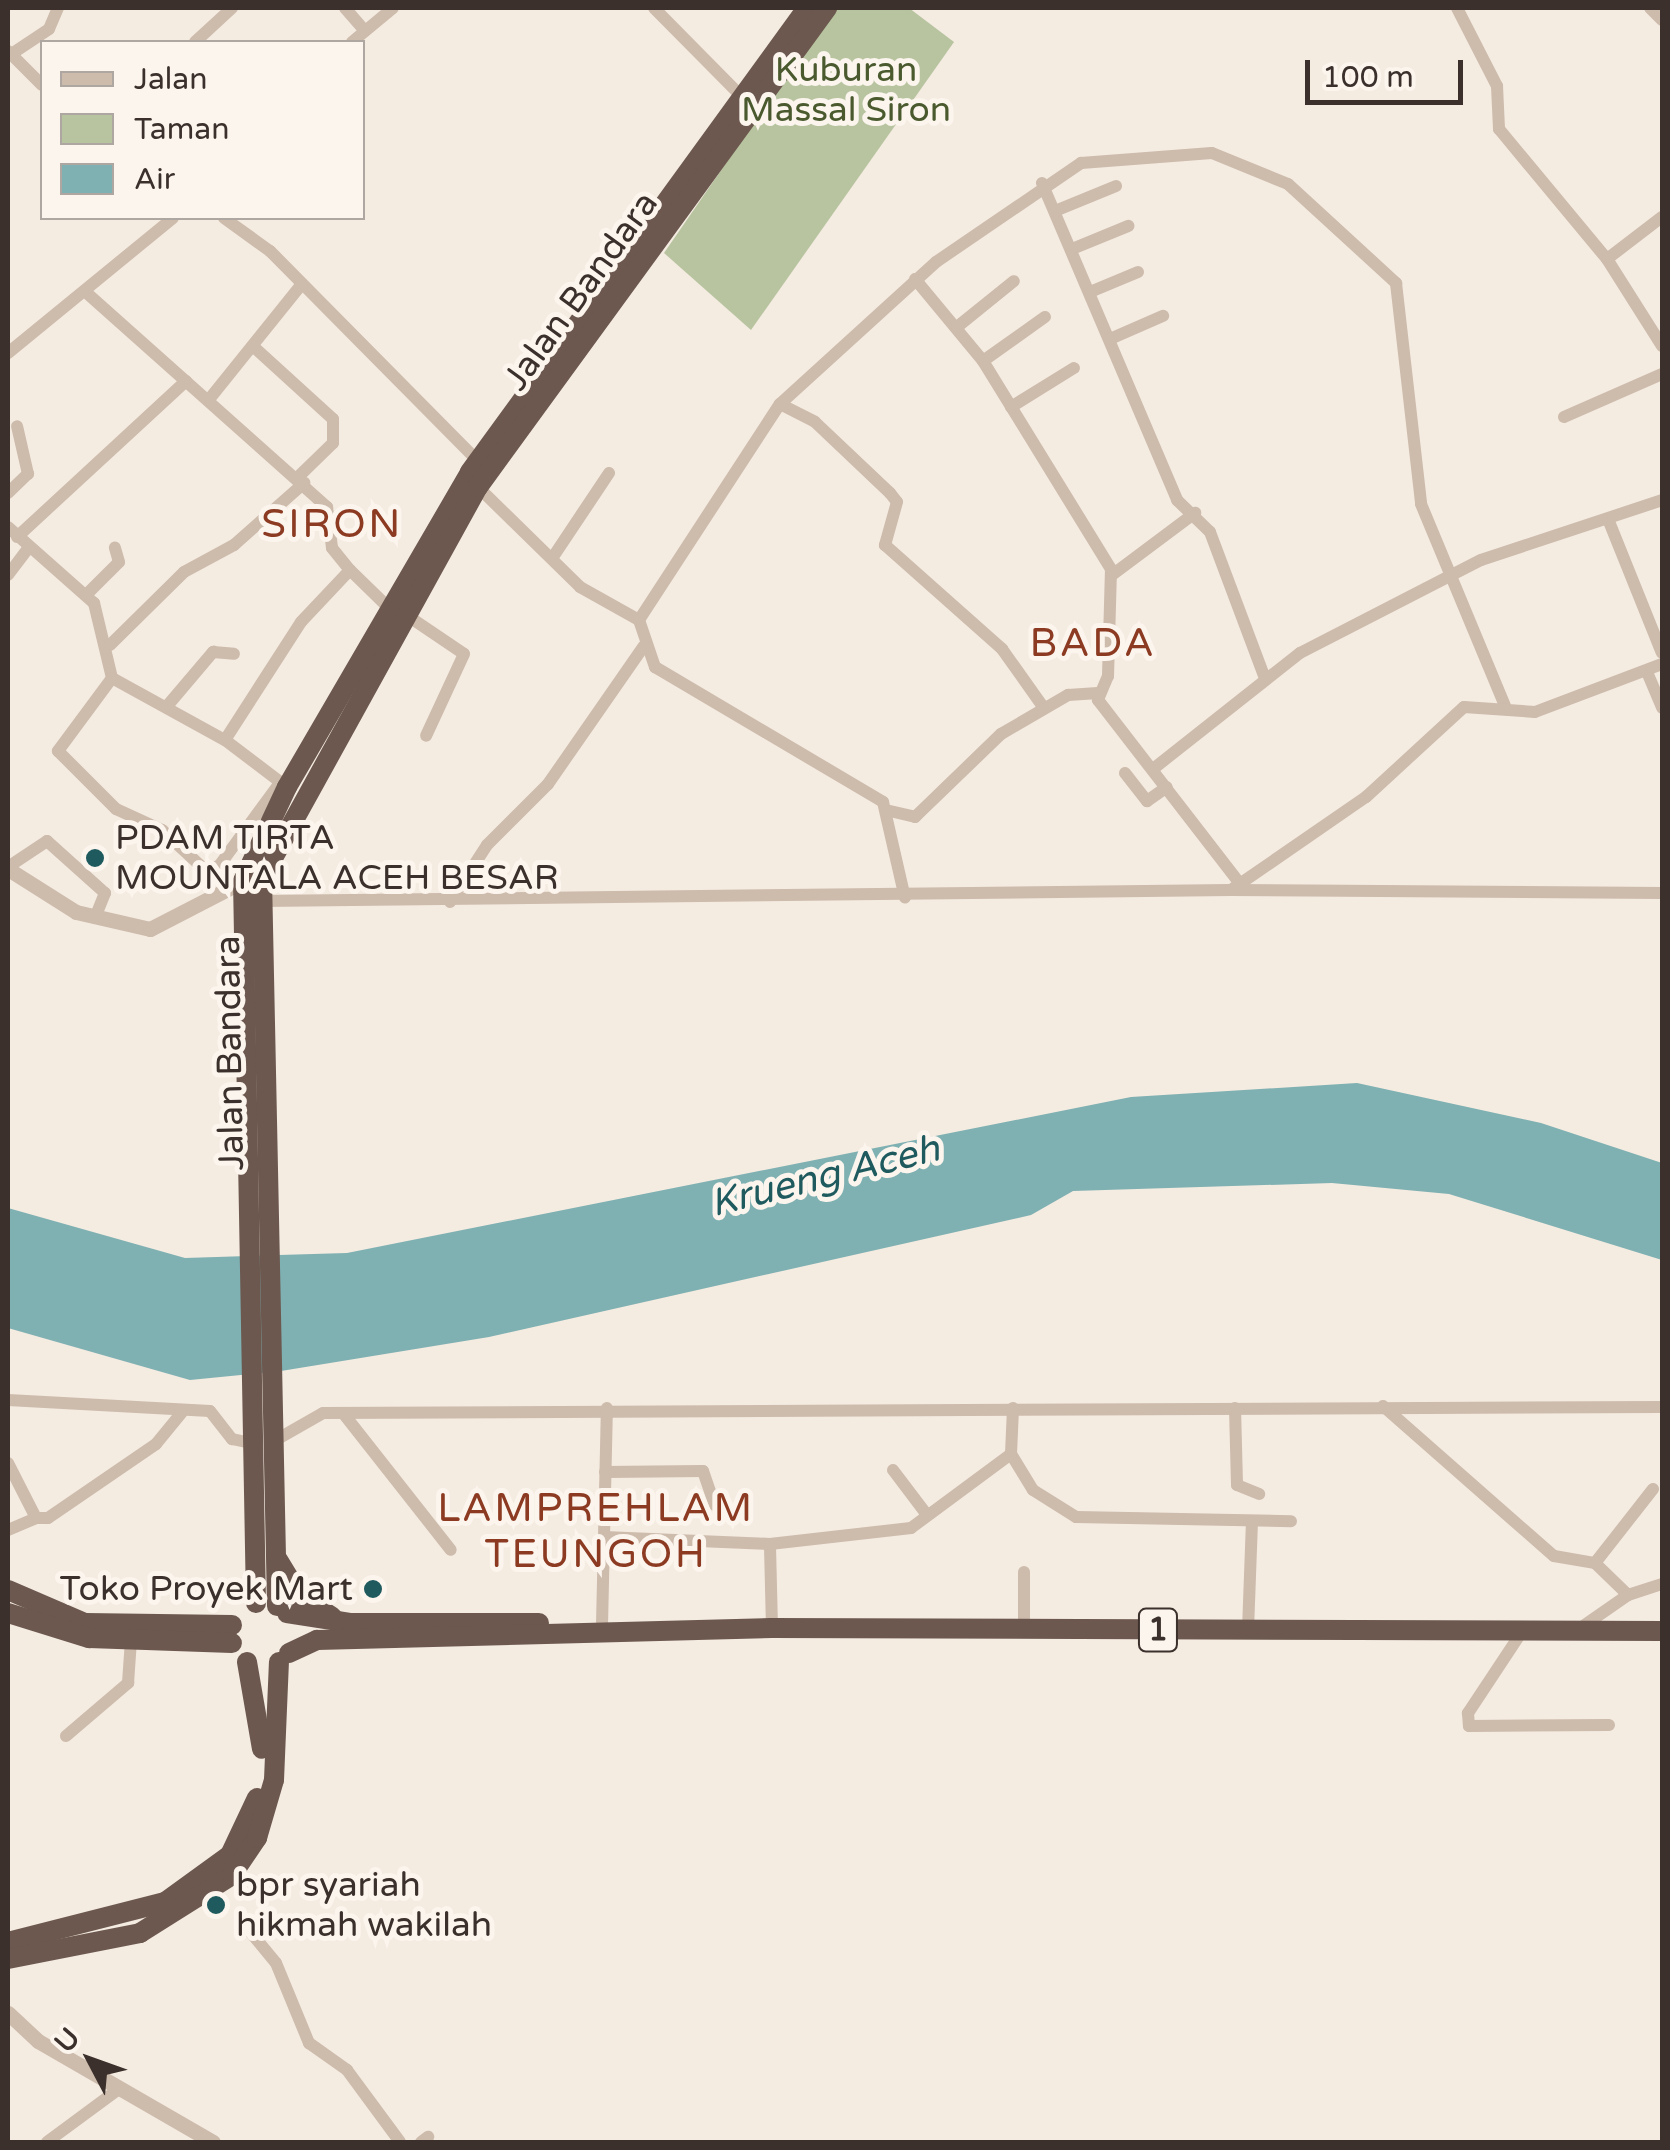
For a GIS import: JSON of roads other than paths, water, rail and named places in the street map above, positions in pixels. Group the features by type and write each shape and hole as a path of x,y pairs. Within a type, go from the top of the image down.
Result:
{"highway":[{"name":"Jalan Bandara","path":"251,922 261,900 271,854 478,461 807,8"},
{"name":"Jalan Bandara","path":"398,611 478,487 827,8"},
{"name":"Jalan Bandara","path":"273,1607 251,922 233,884 283,786 328,741"},
{"name":"Jalan Bandara","path":"265,1442 274,1548 273,1607"},
{"path":"274,1548 300,1596 351,1623"},
{"path":"8,1590 85,1622 232,1634"},
{"path":"8,1959 140,1933 232,1875 257,1838 274,1780 284,1657 294,1632 273,1607 232,1634 131,1640 10,1618"},
{"name":"1","path":"273,1607 351,1623 653,1630"},
{"name":"1","path":"247,1662 284,1657 317,1640 653,1630 1662,1631"},
{"path":"8,1942 126,1919 230,1855 256,1805 263,1754 247,1662 232,1634"}],"street":[{"path":"40,83 10,58 49,29 58,8"},
{"path":"197,40 232,8"},
{"path":"345,8 366,31"},
{"path":"355,40 393,8"},
{"path":"654,8 742,97"},
{"path":"1457,8 1497,86 1499,129 1606,259 1662,346"},
{"path":"1650,8 1662,20"},
{"path":"916,279 983,361 1112,575 1108,676 1098,693 1044,708 966,759 915,817 888,808 857,780 656,668 644,646 639,620 780,404 916,279 1042,184 1111,156 1229,156 1288,184 1378,261 1398,290 1421,504 1505,706"},
{"path":"1042,184 1176,500 1196,513 1265,678"},
{"path":"1055,211 1116,186"},
{"path":"1606,259 1662,217"},
{"path":"8,353 89,295 171,220"},
{"path":"226,220 302,284 478,461"},
{"path":"1072,249 1128,226"},
{"path":"1090,292 1138,272"},
{"path":"956,327 1014,281"},
{"path":"211,396 256,349 302,284"},
{"path":"89,295 186,381 211,396 327,508 332,548 350,570 398,611 464,654 426,736"},
{"path":"1110,339 1163,316"},
{"path":"983,361 1045,317"},
{"path":"110,645 184,572 234,545 301,481 333,443 333,418 256,349"},
{"path":"1011,407 1074,368"},
{"path":"1564,418 1662,374"},
{"path":"95,918 104,894 51,843 37,842 8,868 95,918 170,926 233,884 116,808 58,751 112,678 110,645 87,594 12,532 186,381"},
{"path":"780,404 815,422 890,492 896,502 885,546 1002,649 1044,708"},
{"path":"8,493 28,474 16,426"},
{"path":"553,557 610,473"},
{"path":"478,487 553,557 580,588 639,620"},
{"path":"1153,769 1265,678 1449,576 1662,500"},
{"path":"1112,575 1196,513"},
{"path":"1608,519 1662,653"},
{"path":"8,575 28,548"},
{"path":"87,594 119,562 115,548"},
{"path":"226,740 302,622 350,570"},
{"path":"450,902 487,845 548,784 644,646"},
{"path":"168,705 213,652 234,654"},
{"path":"1234,884 1366,796 1464,707 1505,706 1536,712 1662,664"},
{"path":"1647,672 1662,708"},
{"path":"112,678 168,705 226,740 283,786 213,871"},
{"path":"1098,693 1234,884"},
{"path":"1125,773 1147,801 1167,787"},
{"path":"888,808 904,898"},
{"path":"261,900 904,898 1234,884 1662,893"},
{"path":"8,1400 210,1411 232,1439 265,1442 309,1414 343,1413 607,1408 1662,1408"},
{"path":"1383,1406 1554,1556 1595,1562 1628,1595"},
{"path":"602,1626 607,1408"},
{"path":"1013,1408 1011,1454 1034,1490 1076,1518 1292,1521"},
{"path":"1235,1408 1237,1486 1259,1494"},
{"path":"8,1530 126,1467 183,1411"},
{"path":"343,1413 452,1550"},
{"path":"604,1537 770,1544 896,1537 1011,1454"},
{"path":"8,1463 36,1518"},
{"path":"892,1470 927,1515"},
{"path":"605,1472 703,1471 716,1505"},
{"path":"1595,1562 1654,1489"},
{"path":"1248,1630 1252,1522"},
{"path":"770,1544 772,1628"},
{"path":"1024,1572 1024,1631"},
{"path":"1577,1631 1628,1595 1662,1584"},
{"path":"1523,1630 1468,1713 1470,1726 1609,1726"},
{"path":"66,1736 128,1683 131,1640"},
{"path":"247,1928 276,1964 309,2044 347,2070 400,2142"},
{"path":"8,2013 119,2089 213,2142"},
{"path":"47,2142 63,2139 119,2089"}],"water":[{"name":"Krueng Aceh","path":"1357,1083 1541,1123 1662,1163 1662,1260 1449,1194 1332,1183 1073,1191 1031,1215 489,1337 281,1371 190,1380 8,1328 8,1208 185,1258 347,1253 1131,1097"}],"place":[{"name":"PDAM TIRTA MOUNTALA ACEH BESAR","path":"95,858"},
{"name":"Toko Proyek Mart","path":"373,1589"},
{"name":"bpr syariah hikmah wakilah","path":"216,1905"}],"district":[{"name":"SIRON","path":"332,524"},
{"name":"BADA","path":"1093,643"},
{"name":"LAMPREHLAM TEUNGOH","path":"596,1531"}],"park label":[{"name":"Kuburan Massal Siron","path":"846,90"}]}
